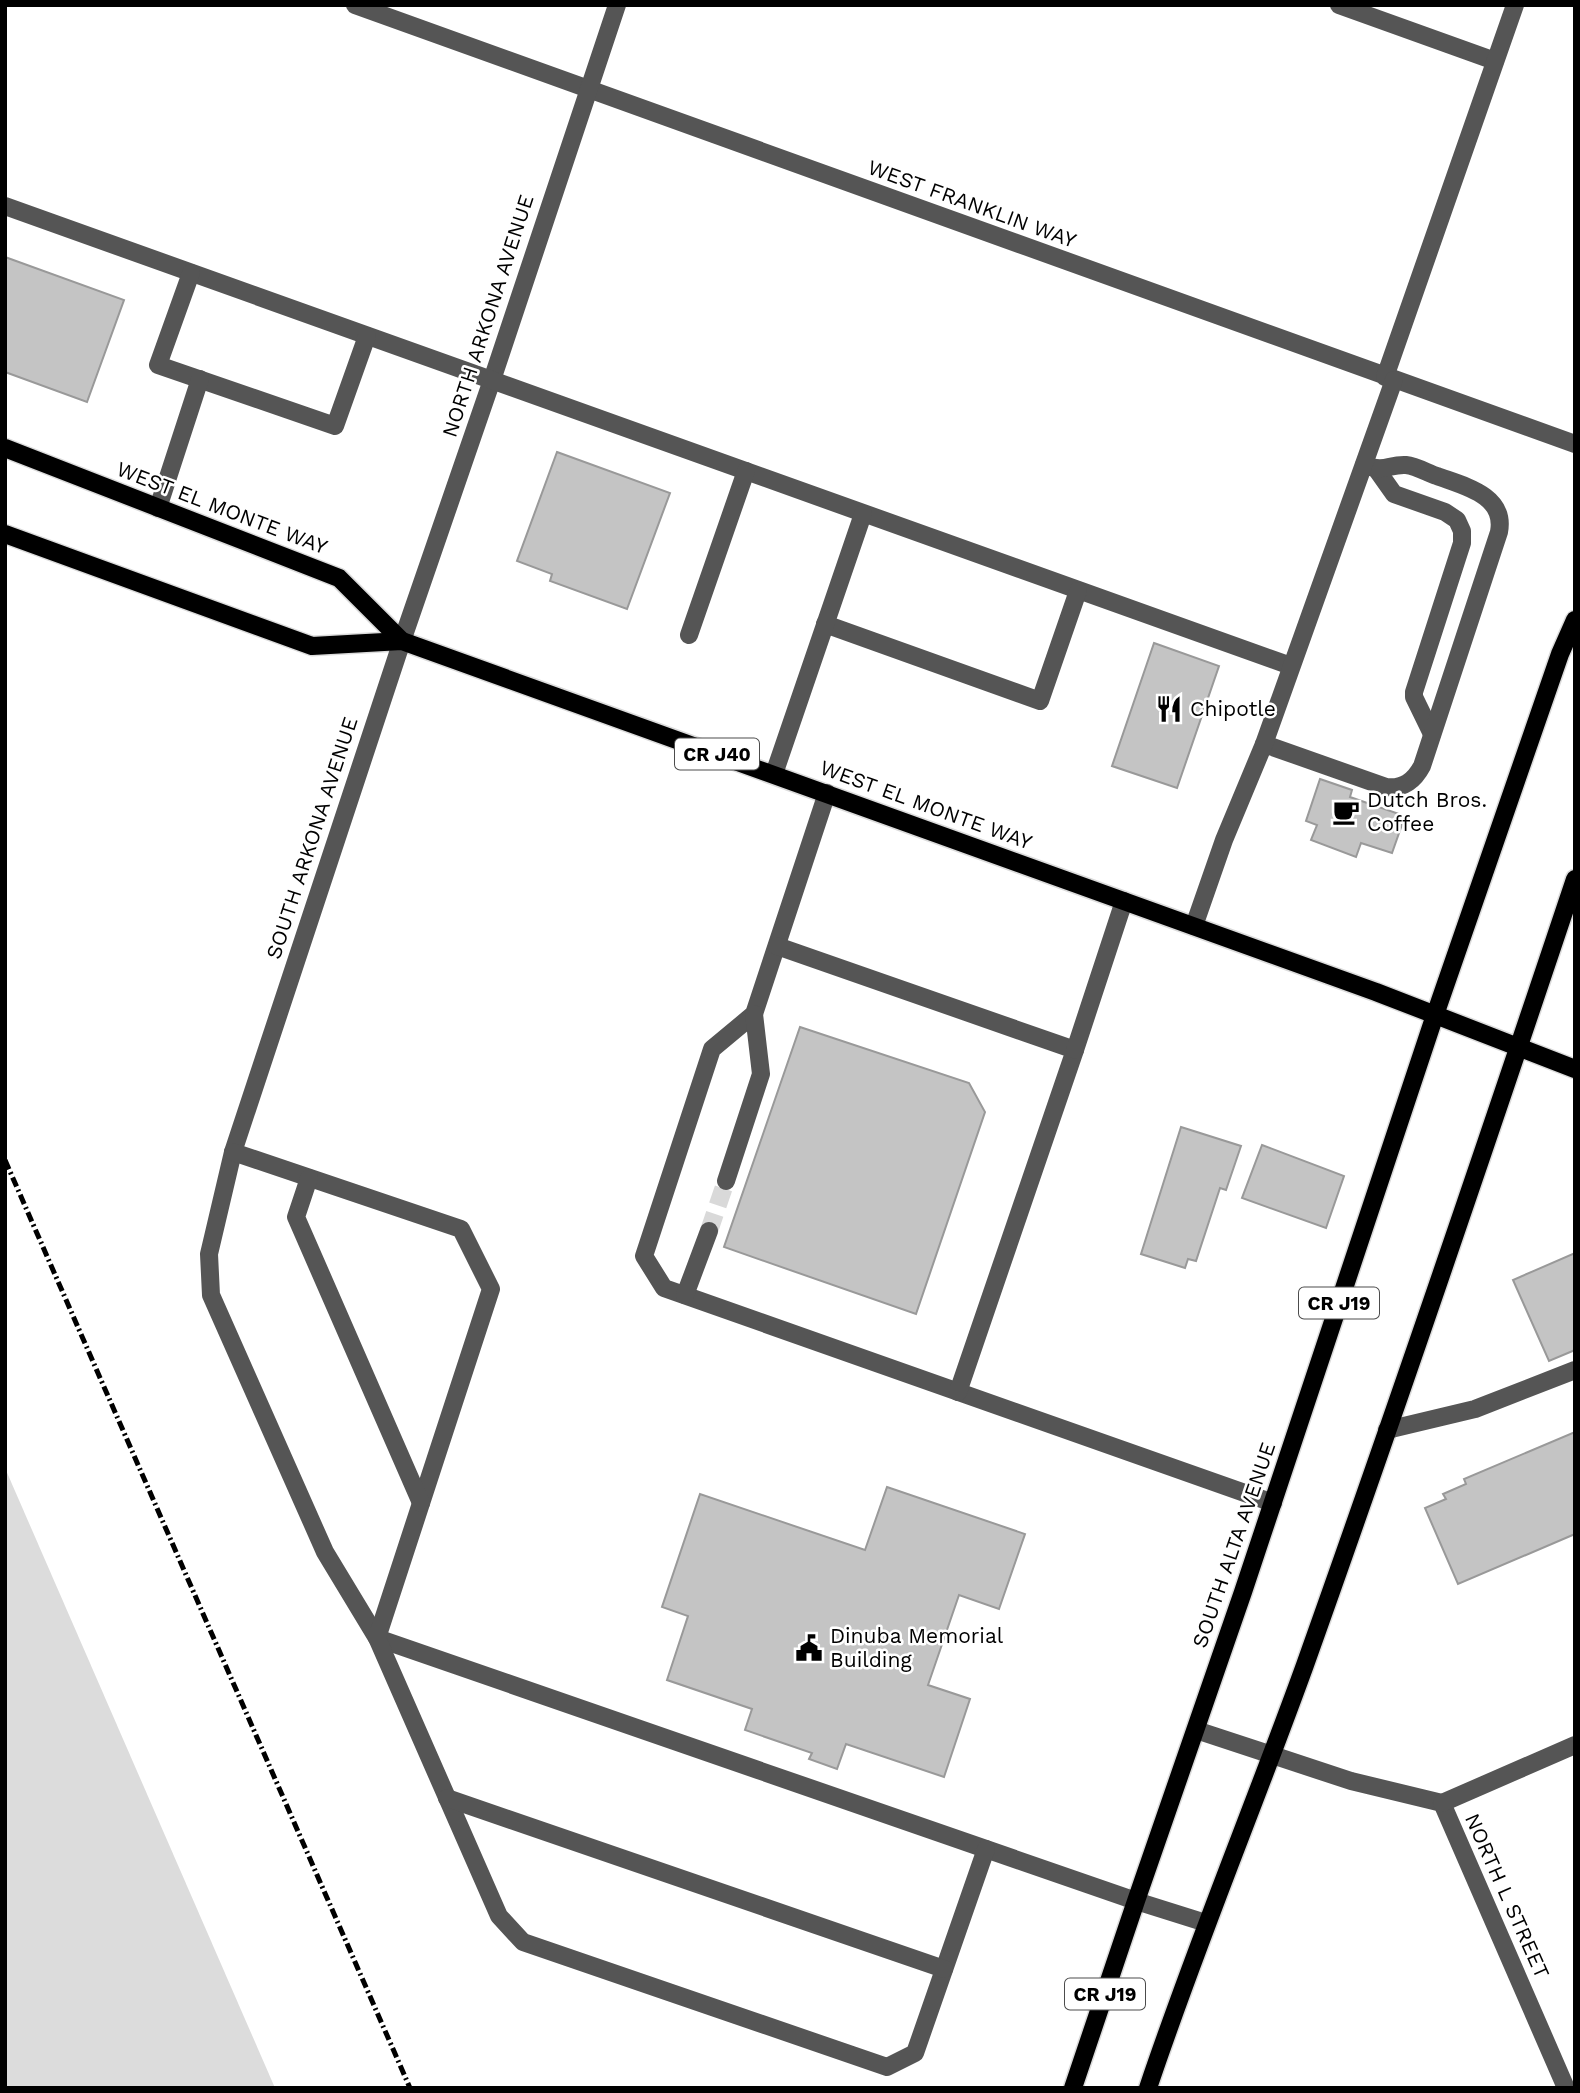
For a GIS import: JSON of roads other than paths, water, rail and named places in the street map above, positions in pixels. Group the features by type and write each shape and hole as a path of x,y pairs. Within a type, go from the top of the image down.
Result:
{"main road":[{"name":"WEST EL MONTE WAY","path":"5,448 339,578 401,641"},
{"name":"WEST EL MONTE WAY","path":"5,534 312,646 401,641 1435,1015"},
{"name":"CR J19","path":"1435,1015 1560,654 1575,620"},
{"name":"CR J19","path":"1148,2088 1206,1923 1272,1756 1387,1430 1575,879"},
{"name":"CR J40","path":"1435,1015 1575,1069"},
{"name":"SOUTH ALTA AVENUE","path":"1073,2088 1273,1503 1435,1015"}],"street":[{"name":"WEST FRANKLIN WAY","path":"355,5 1575,444"},
{"name":"NORTH ARKONA AVENUE","path":"401,641 492,380 617,5"},
{"path":"1339,5 1495,61"},
{"path":"1194,926 1291,666 1370,468 1389,379 1515,5"},
{"path":"5,206 1291,666"},
{"path":"191,273 158,365 335,426 367,336"},
{"path":"158,508 200,379"},
{"path":"1264,744 1375,785 1394,788 1417,775 1499,532 1499,516 1491,501 1475,490 1407,465 1370,468"},
{"path":"1370,468 1394,494 1445,512 1457,520 1462,531 1462,543 1415,687 1414,697 1432,734"},
{"path":"689,635 746,471"},
{"path":"774,774 863,514"},
{"path":"825,624 1040,701 1078,591"},
{"name":"SOUTH ARKONA AVENUE","path":"401,641 233,1152 209,1254 211,1295 325,1552 377,1639 499,1916 523,1941 887,2067 915,2053 986,1849"},
{"path":"726,1181 761,1074 754,1014 827,793"},
{"path":"958,1391 1124,901"},
{"path":"777,946 1075,1050"},
{"path":"754,1014 712,1049 644,1256 664,1288 1273,1503"},
{"path":"233,1152 461,1229 491,1289 377,1639 1206,1923"},
{"path":"309,1178 296,1217 421,1503"},
{"path":"685,1295 709,1231"},
{"path":"1387,1430 1475,1409 1575,1370"},
{"name":"NORTH L STREET","path":"1196,1730 1351,1781 1442,1803 1566,2088"},
{"path":"1442,1803 1575,1745"},
{"path":"447,1798 944,1969"}],"tunnel":[{"path":"709,1231 726,1181"}],"railway":[{"path":"5,1160 410,2088"}],"place":[{"name":"Chipotle","path":"1169,709"},
{"name":"Dutch Bros. Coffee","path":"1346,812"},
{"name":"Dinuba Memorial Building","path":"809,1648"}]}
